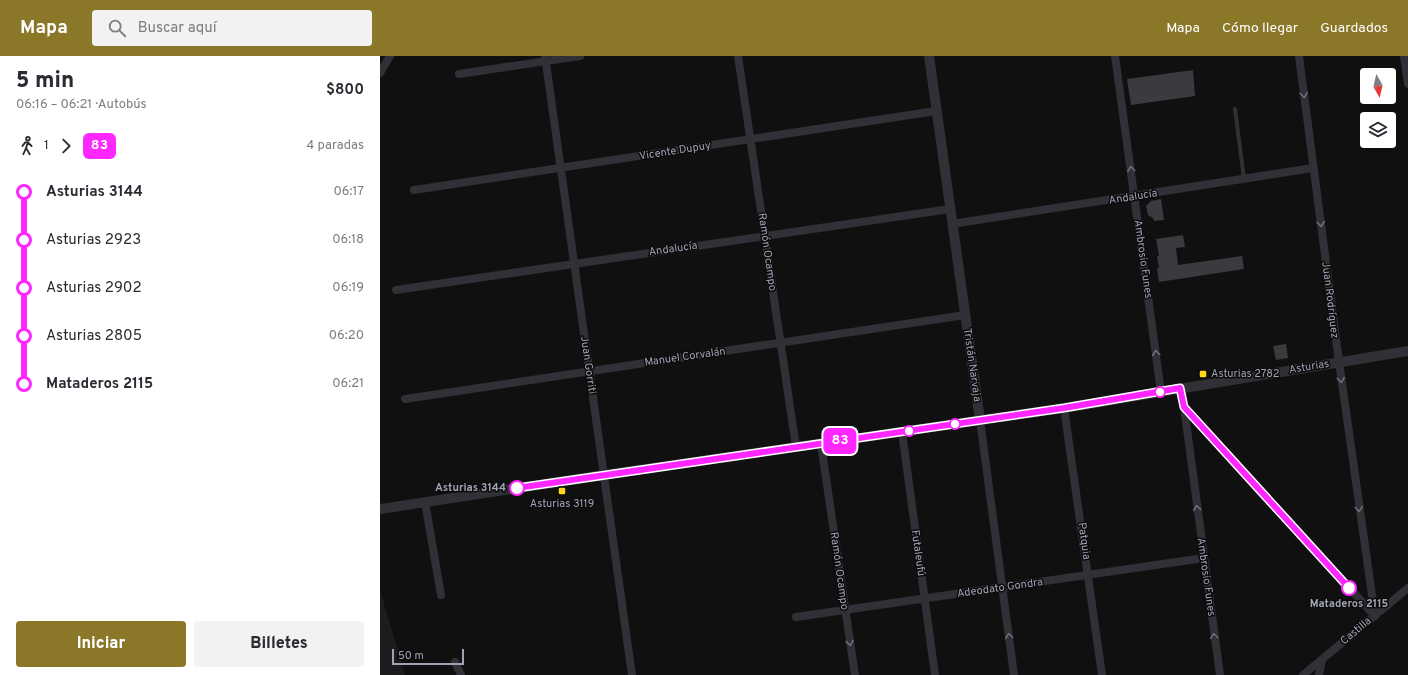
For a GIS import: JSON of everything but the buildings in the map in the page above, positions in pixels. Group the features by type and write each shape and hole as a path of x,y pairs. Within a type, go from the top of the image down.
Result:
{"street":[{"path":"380,73 390,56"},
{"path":"459,74 545,59 580,56"},
{"name":"Ramón Ocampo","path":"738,56 796,447"},
{"name":"Tristán Narvaja","path":"929,56 1014,675"},
{"name":"Ambrosio Funes","path":"1115,56 1162,392"},
{"name":"Juan Rodríguez","path":"1299,56 1338,362 1375,616"},
{"path":"1404,56 1408,84"},
{"name":"Juan Gorriti","path":"545,59 632,675"},
{"name":"Vicente Dupuy","path":"414,190 936,111"},
{"name":"Andalucía","path":"952,224 1313,168"},
{"name":"Andalucía","path":"396,290 950,209"},
{"name":"Manuel Corvalán","path":"405,399 780,344 965,315"},
{"name":"Asturias","path":"380,509 1064,408 1408,350"},
{"name":"Ambrosio Funes","path":"1180,388 1184,407 1220,675"},
{"path":"1184,407 1375,616"},
{"name":"Patquia","path":"1064,408 1102,675"},
{"name":"Futaleufú","path":"902,432 935,675"},
{"name":"Ramón Ocampo","path":"821,444 844,610 855,675"},
{"path":"425,502 441,595"},
{"name":"Adeodato Gondra","path":"796,617 1204,558"},
{"name":"Castilla","path":"1303,675 1408,588"},
{"path":"1319,675 1322,660"},
{"path":"455,662 461,675"}],"lane":[{"path":"1235,109 1244,179"}],"shaded area":[{"path":"380,590 405,675 380,675"}],"bus line":[{"name":"83","path":"517,488 1064,408 1180,388 1184,407 1349,588"}],"place":[{"name":"Asturias 2782","path":"1203,374"},
{"name":"Asturias 3144","path":"517,488"},
{"name":"Asturias 3119","path":"562,491"},
{"name":"Mataderos 2115","path":"1349,588"}]}
